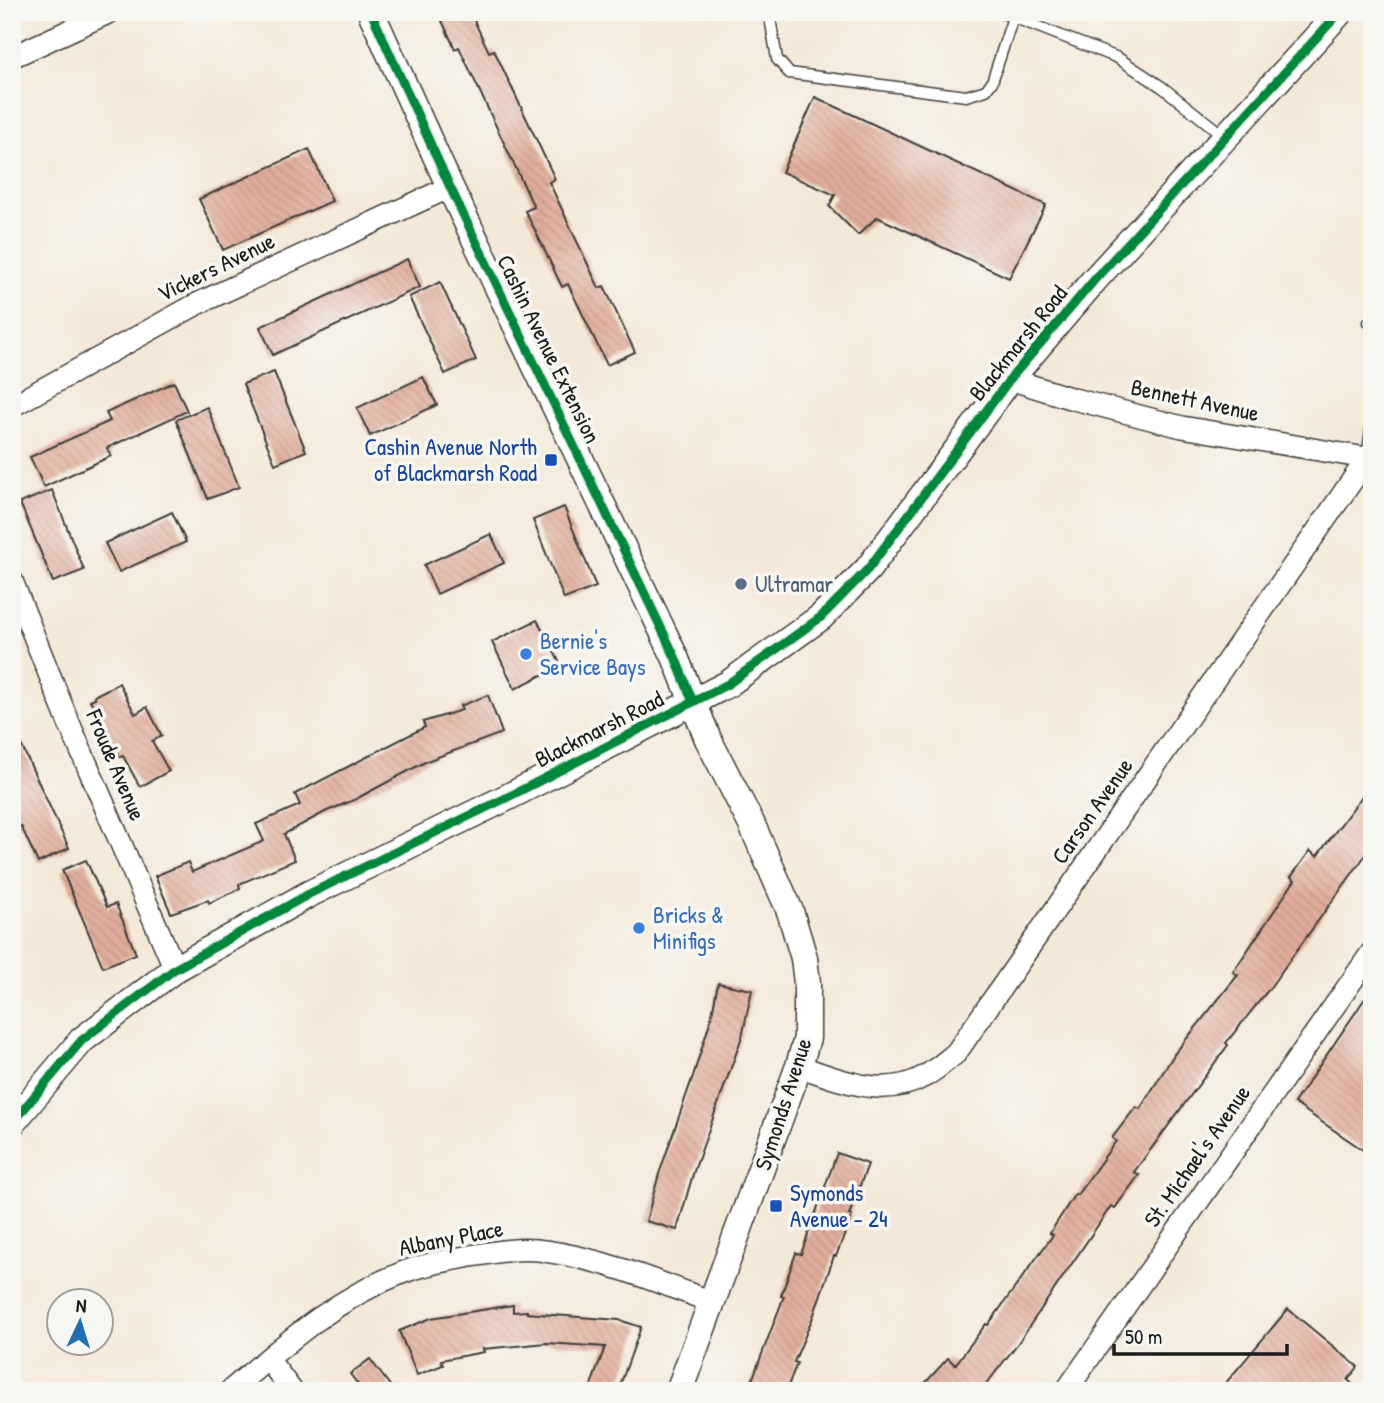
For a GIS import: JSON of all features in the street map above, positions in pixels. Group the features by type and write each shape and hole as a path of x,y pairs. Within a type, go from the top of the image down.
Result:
{"street":[{"path":"12,57 110,12"},
{"name":"Cashin Avenue Extension","path":"371,12 450,187 675,657 693,702"},
{"name":"Blackmarsh Road","path":"12,1123 82,1040 175,969 309,894 508,797 727,684 821,617 868,569 1010,379 1096,278 1339,12"},
{"name":"Vickers Avenue","path":"12,406 197,304 450,187"},
{"name":"Bennett Avenue","path":"1010,379 1070,398 1182,426 1369,459"},
{"name":"Carson Avenue","path":"800,1066 867,1088 894,1087 923,1077 956,1054 1369,459"},
{"name":"Froude Avenue","path":"12,580 66,716 175,969"},
{"name":"Symonds Avenue","path":"679,1391 800,1066 807,1038 808,1012 804,958 798,932 774,874 708,739 693,702"},
{"name":"St. Michael's Avenue","path":"1066,1391 1372,952"},
{"name":"Albany Place","path":"230,1391 323,1313 368,1287 407,1271 494,1252 542,1250 587,1259 712,1302"},
{"path":"268,1359 292,1391"}],"lane":[{"path":"769,12 777,59 789,73 966,96 986,90 992,82 1013,17"},
{"path":"1000,12 1118,58 1226,138"},
{"path":"1369,459 1372,421"}],"building":[{"path":"438,12 470,12 489,52 494,50 555,179 549,182 599,288 604,286 635,352 607,365 568,284 562,287 525,211 534,207 459,47 455,49"},
{"path":"815,97 1046,205 1009,278 877,217 858,235 829,206 835,195 782,172"},
{"path":"309,149 332,201 223,250 199,199"},
{"path":"407,259 420,287 273,355 260,327"},
{"path":"440,282 476,360 445,374 409,297"},
{"path":"274,372 306,451 275,464 243,384"},
{"path":"423,377 437,405 370,436 357,408"},
{"path":"174,382 187,411 107,448 111,456 44,487 30,457 110,421 106,413"},
{"path":"207,407 239,487 208,499 176,420"},
{"path":"52,490 84,570 53,582 20,503"},
{"path":"564,507 596,587 564,599 533,520"},
{"path":"172,512 186,542 119,572 105,543"},
{"path":"491,534 504,563 437,594 424,565"},
{"name":"Bernie's Service Bays","path":"537,620 561,665 515,689 492,642"},
{"path":"119,683 135,714 147,707 162,736 152,741 169,771 140,787 123,756 120,757 90,700"},
{"path":"488,695 502,733 427,761 284,834 295,860 239,884 240,889 209,903 208,900 171,913 155,876 188,862 192,872 264,841 256,824 300,805 295,794 425,727 423,722 462,710 460,706"},
{"path":"12,725 69,848 38,863 21,826 12,830"},
{"path":"1372,783 1372,846 1134,1172 1139,1175 1115,1208 1111,1206 1018,1343 981,1391 918,1391 948,1358 955,1365 986,1324 988,1325 1053,1235 1050,1233 1075,1194 1077,1195 1116,1141 1112,1138 1136,1107 1140,1109 1175,1053 1238,975 1233,972 1295,880 1291,877 1310,851 1317,856"},
{"path":"86,860 107,907 116,904 136,954 103,967 62,870"},
{"path":"718,983 752,990 742,1037 693,1174 677,1230 646,1221 711,1019"},
{"path":"1372,988 1372,1156 1294,1103"},
{"path":"837,1153 868,1164 849,1215 852,1216 794,1362 797,1363 786,1391 748,1391 784,1296 781,1296 796,1253 801,1254"},
{"path":"513,1305 513,1312 619,1320 641,1327 618,1391 589,1391 605,1347 547,1343 483,1349 484,1352 441,1360 443,1365 417,1375 399,1331 431,1318"},
{"path":"1288,1309 1358,1367 1348,1380 1360,1391 1219,1391"},
{"path":"370,1359 394,1391 363,1391 350,1374"}],"cycle path":[{"path":"371,12 450,187 675,657 693,702"},
{"path":"12,1123 82,1040 175,969 309,894 508,797 728,684 821,617 868,569 1010,379 1096,278 1340,12"}],"place":[{"name":"Cashin Avenue North of Blackmarsh Road","path":"551,460"},
{"name":"Ultramar","path":"741,584"},
{"name":"Bernie's Service Bays","path":"526,654"},
{"name":"Bricks & Minifigs","path":"639,928"},
{"name":"Symonds Avenue - 24","path":"776,1206"}]}
